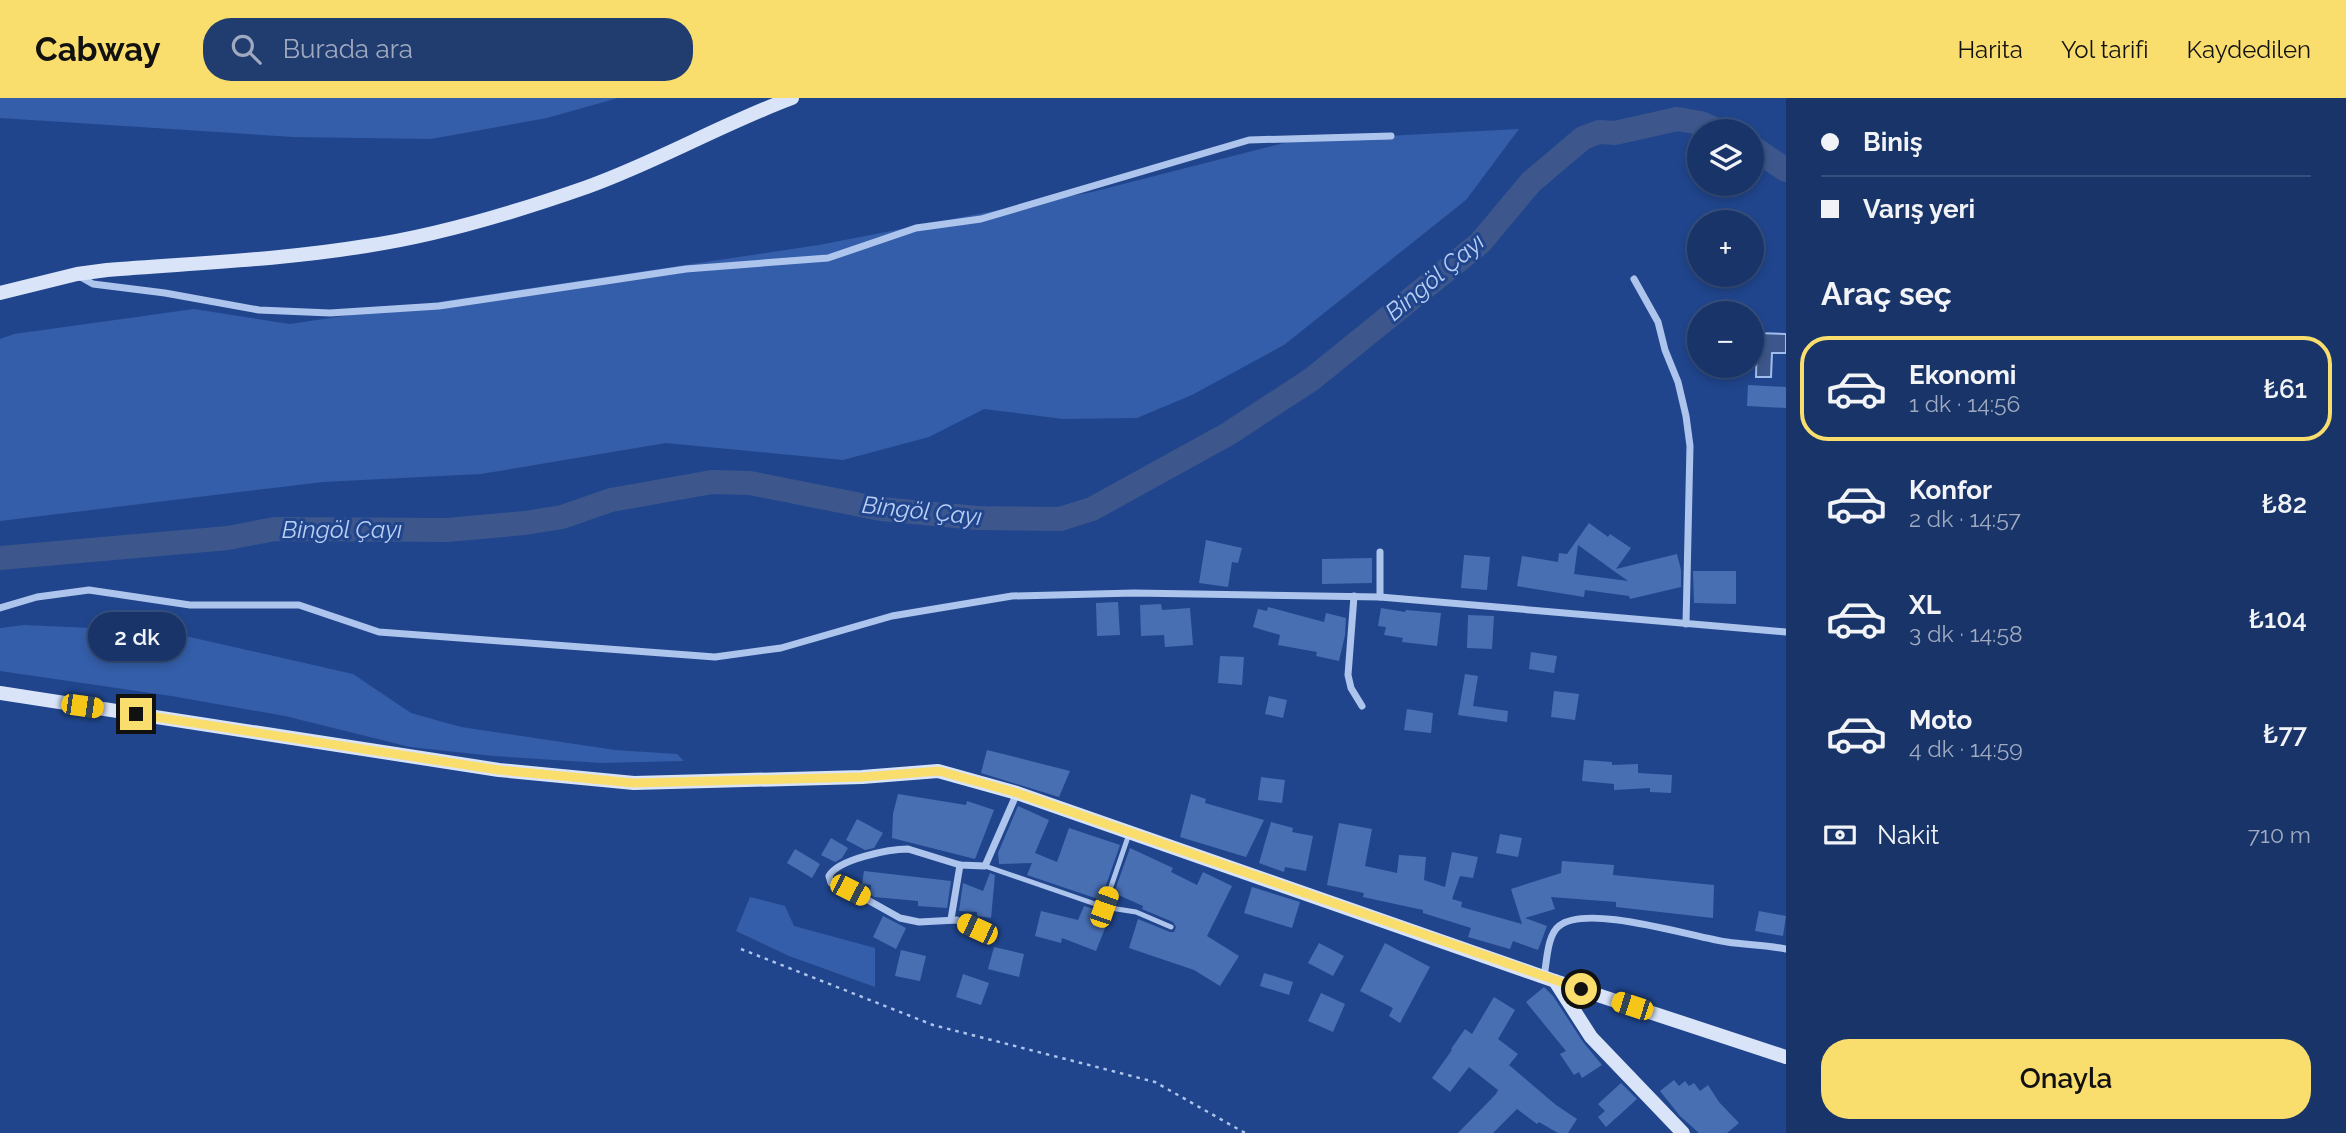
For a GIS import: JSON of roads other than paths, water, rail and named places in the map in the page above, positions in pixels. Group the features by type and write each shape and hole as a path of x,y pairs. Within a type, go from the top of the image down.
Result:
{"main road":[{"path":"0,292 77,274 327,252 410,238 589,186 648,163 759,105 792,98"},
{"path":"0,693 499,770 634,783 862,777 939,771 1017,793 1786,1057"},
{"path":"1550,978 1591,1037 1683,1133"}],"street":[{"path":"77,274 93,284 165,293 259,310 330,313 439,306 685,269 828,258 916,228 981,219 1249,140 1391,136"},
{"path":"1634,279 1658,322 1686,416 1690,446 1686,624"},
{"path":"1380,552 1380,597"},
{"path":"0,608 37,597 89,590 190,605 299,605 379,632 715,657 781,648 892,616 1012,596 1134,593 1380,597 1786,632"},
{"path":"1354,596 1348,675 1362,706"},
{"path":"991,936 951,919 919,922 900,918 867,898 831,883 829,876 832,871 845,864 876,853 900,849 960,864 985,866 1017,793"},
{"path":"951,919 960,864"},
{"path":"1550,978 1552,935 1559,925 1572,920 1595,918 1626,921 1728,942 1786,949"}],"lane":[{"path":"1104,907 1130,832"},
{"path":"985,866 1104,907 1136,912 1171,928"}],"waterway":[{"name":"Bingöl Çayı","path":"0,558 228,538 275,529 447,530 525,523 562,517 611,500 712,482 750,483 881,509 977,518 1060,519 1092,509 1228,434 1312,379 1480,243 1531,182 1583,138 1599,132 1615,133 1677,119 1687,121"},
{"name":"Bingöl Çayı","path":"1764,155 1786,170"}]}
